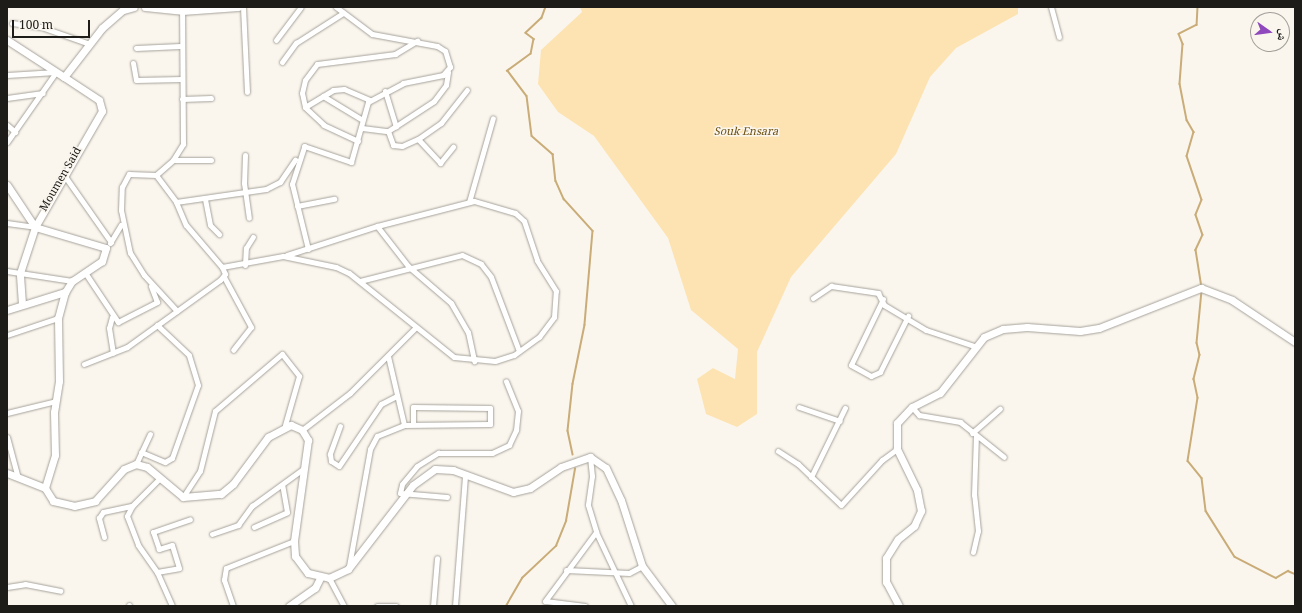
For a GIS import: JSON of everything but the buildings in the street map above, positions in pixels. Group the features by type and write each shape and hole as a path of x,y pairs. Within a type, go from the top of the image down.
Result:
{"main road":[{"path":"7,40 64,77 90,44 123,10 134,7"},
{"path":"145,7 182,11 238,7"},
{"name":"Moumen Said","path":"22,304 20,273 35,228 102,107 98,100 64,77"},
{"path":"7,185 35,228 108,245 102,261 86,274 72,281 65,292 58,318 55,455 45,488"},
{"path":"899,606 886,582 886,558 898,539 914,526 921,511 917,490 897,449 897,424 912,407 940,393 974,346 984,336 1003,329 1099,328 1203,289 1232,300 1295,342"},
{"path":"7,310 22,304 65,292"},
{"path":"7,473 17,475 45,488 53,501 86,504 104,495 124,469 136,464 147,467 159,479 183,497 211,497 229,489 268,437 285,425 302,430 308,440 294,541 300,566 320,578 329,578 348,568 413,485 435,469 444,468 495,487 518,491 567,464 590,456 601,462 610,477 642,566 672,606"},
{"path":"289,606 315,588 320,578"}],"street":[{"path":"243,7 246,92"},
{"path":"276,40 302,7"},
{"path":"336,7 372,34 417,42 445,51 450,61 446,85 434,101 388,131 362,128"},
{"path":"1051,7 1059,37"},
{"path":"64,175 108,245 120,231 122,187 129,174 156,175 173,160 184,138 180,46 182,11"},
{"path":"282,62 296,44 343,13"},
{"path":"12,23 41,28 90,44"},
{"path":"358,141 324,125 305,108 302,93 305,80 317,64 395,54 417,42"},
{"path":"136,48 180,46"},
{"path":"134,63 136,80 182,80"},
{"path":"7,75 56,72"},
{"path":"7,142 43,93 56,72"},
{"path":"176,202 245,192 280,182 299,154 308,145 348,163 353,159 362,128 361,119 370,100 385,91 448,72"},
{"path":"305,108 323,96 344,88 370,100"},
{"path":"388,131 393,145 402,146 418,139 441,124 467,90"},
{"path":"385,91 396,126"},
{"path":"7,98 43,93"},
{"path":"323,96 361,119"},
{"path":"182,99 211,98"},
{"path":"469,202 493,118"},
{"path":"7,125 15,132"},
{"path":"418,139 440,163 454,147"},
{"path":"299,154 292,184 308,249"},
{"path":"245,155 245,192 250,218"},
{"path":"173,160 211,160"},
{"path":"156,175 176,202 186,225 222,267 224,277 251,327 234,350"},
{"path":"205,199 210,225 219,234"},
{"path":"297,206 334,199"},
{"path":"222,267 246,265 283,256 377,226 469,202 485,202 520,216 540,266 556,292 554,317 539,338 519,351 495,361 474,361 447,354 360,281 336,267 283,256"},
{"path":"86,274 112,317 121,322 158,300 130,253 120,210"},
{"path":"7,223 35,228"},
{"path":"377,226 408,266 451,303 468,332 474,361"},
{"path":"246,265 246,248 253,237"},
{"path":"360,281 449,255 462,255 481,264 491,277 519,351"},
{"path":"7,271 72,281"},
{"path":"144,275 177,311"},
{"path":"84,364 113,353 157,325 224,277"},
{"path":"813,298 831,286 878,293 883,298 884,305 908,316 926,330 974,346"},
{"path":"883,298 851,365 871,376 880,372 908,316"},
{"path":"112,317 109,328 113,353"},
{"path":"7,335 58,318"},
{"path":"141,452 165,462 172,458 198,385 189,355 157,325"},
{"path":"302,430 350,393 415,328"},
{"path":"183,497 200,471 215,412 275,356 282,354 299,376 285,425"},
{"path":"388,356 404,425"},
{"path":"446,497 405,496 400,493 402,484 417,466 438,453 492,453 509,446 516,430 518,411 506,381"},
{"path":"340,426 330,454 330,461 339,466 381,404 397,396"},
{"path":"7,413 56,401"},
{"path":"348,568 370,449 377,436 404,425 412,424 490,424 490,408 413,407 412,424"},
{"path":"798,407 840,421"},
{"path":"912,407 919,415 960,422 1004,458"},
{"path":"811,477 840,421 845,408"},
{"path":"973,552 978,531 974,495 974,435 1000,409"},
{"path":"136,464 150,434"},
{"path":"7,437 17,475"},
{"path":"778,451 811,477 841,505 882,460 897,449"},
{"path":"590,456 592,476 588,505 596,532 631,606"},
{"path":"212,534 238,525 252,506 304,469"},
{"path":"455,606 466,475"},
{"path":"159,479 132,506 127,516 131,530 157,572 172,606"},
{"path":"254,527 287,512 282,486"},
{"path":"104,537 99,518 103,512 132,506"},
{"path":"157,572 179,568 172,545 159,548 153,532 190,519"},
{"path":"586,606 545,601 566,570 596,532"},
{"path":"233,606 224,580 226,568 294,541"},
{"path":"433,606 437,558"},
{"path":"566,570 629,573 642,566"},
{"path":"329,578 344,606"},
{"path":"7,587 25,584 60,591"},
{"path":"377,606 395,606"}],"green space":[{"name":"Souk Ensara","path":"580,7 1018,7 1018,14 956,48 930,77 896,154 791,277 757,352 757,414 737,427 706,414 697,379 713,368 735,379 738,349 691,310 668,238 594,136 558,112 538,84 541,50 582,12"}],"waterway":[{"path":"546,7 542,18 526,33 534,39 531,54 508,71 527,96 532,136 553,154 556,181 564,199 593,231 585,325 573,384 568,431 573,454"},
{"path":"1198,7 1197,25 1179,34 1183,44 1180,84 1187,120 1194,132 1187,156 1202,200 1196,215 1203,235 1196,250 1202,287"},
{"path":"1202,291 1197,343 1200,355 1194,379 1198,398 1188,461 1202,478 1206,511 1235,557 1276,578 1288,571 1295,574"},
{"path":"506,606 522,578 556,546 566,521 575,469"}]}
